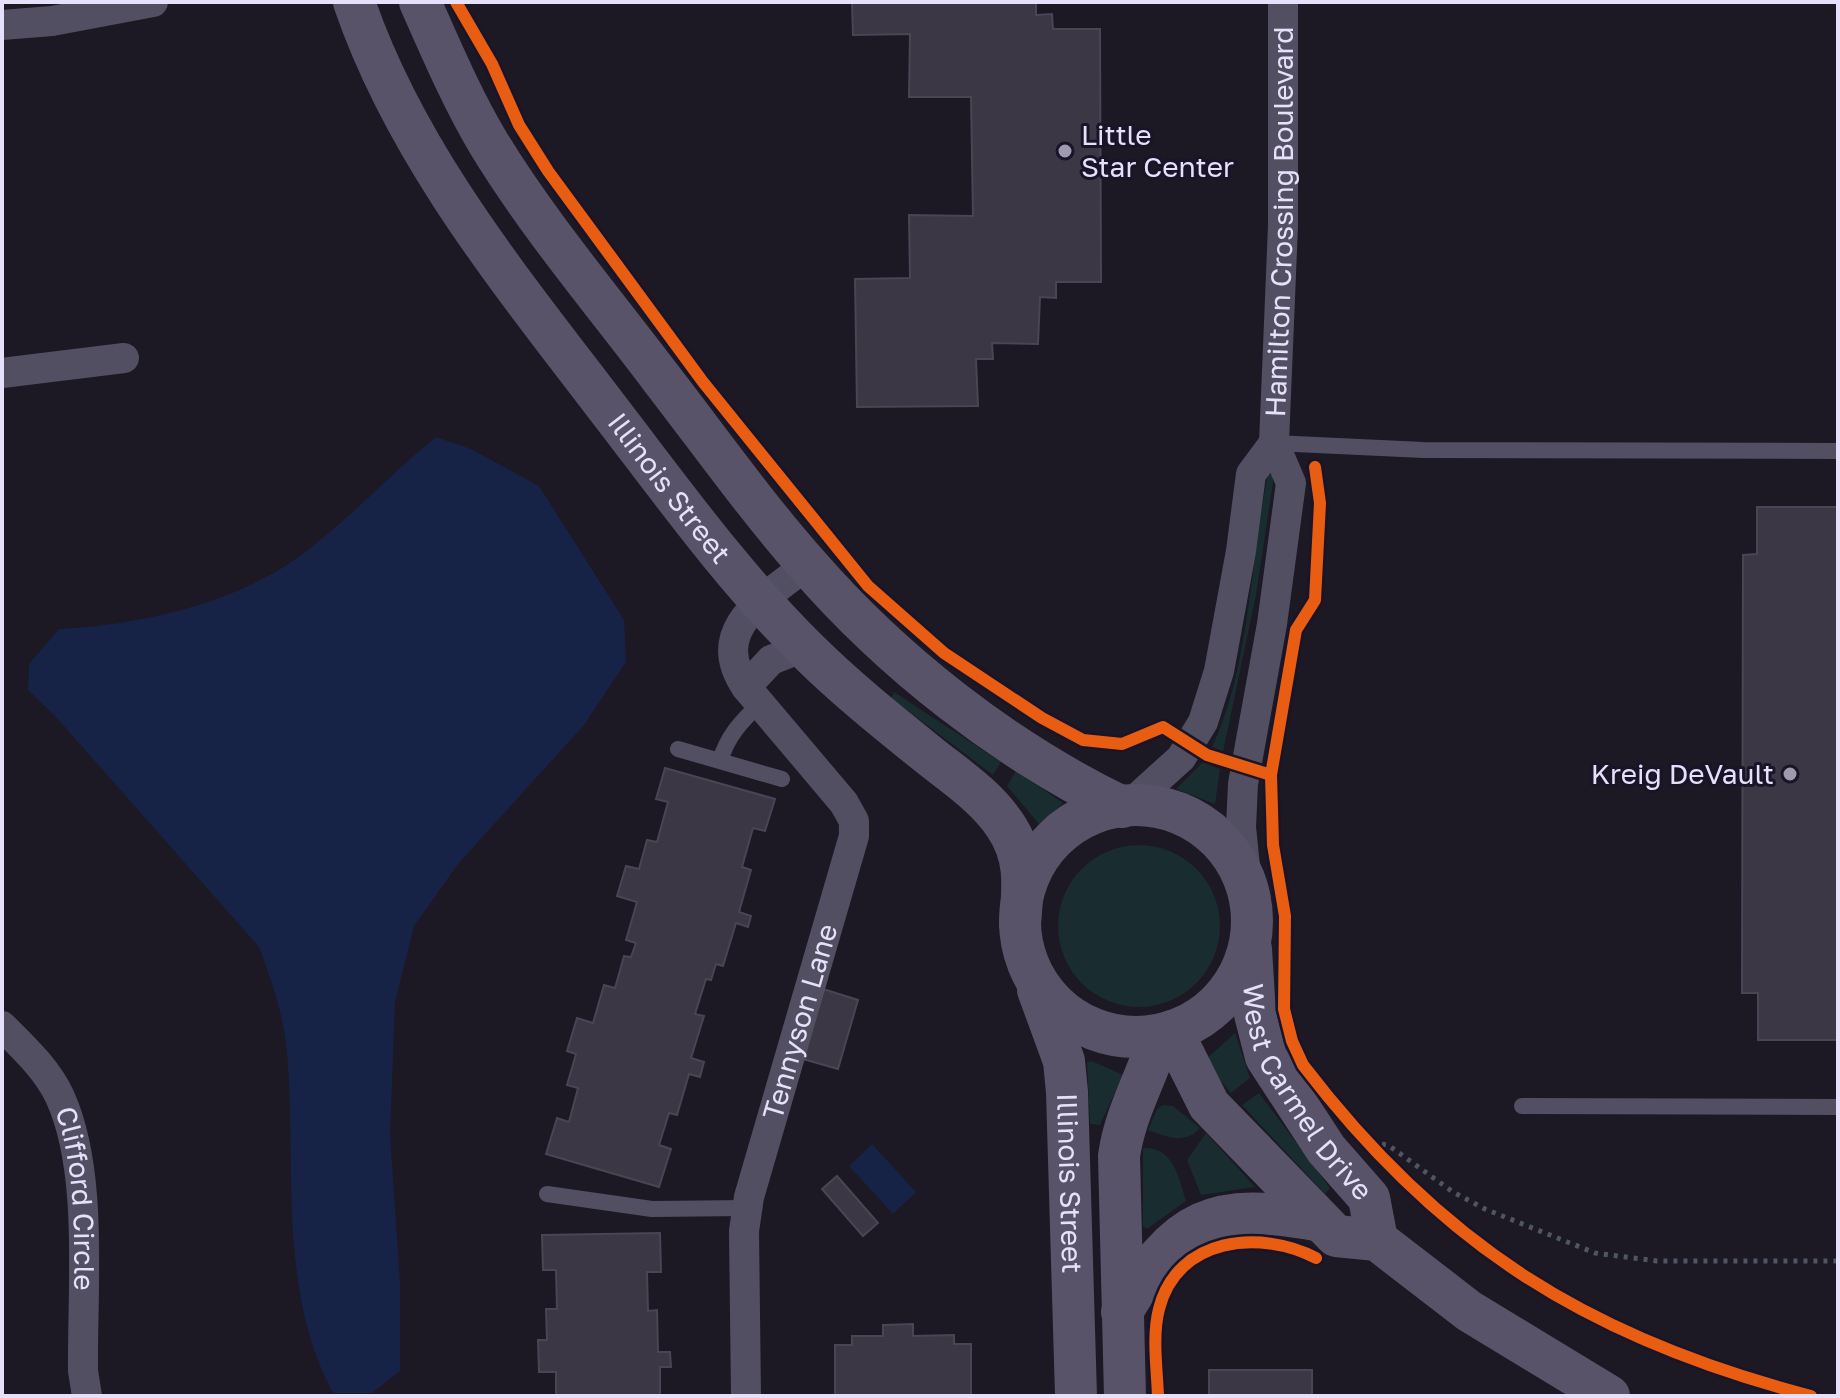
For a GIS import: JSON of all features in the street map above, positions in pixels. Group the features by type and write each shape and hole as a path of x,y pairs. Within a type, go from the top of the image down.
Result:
{"street":[{"path":"2,25 52,21 153,2"},
{"name":"Illinois Street","path":"354,2 391,88 455,202 685,509 804,647 858,698 968,786 994,811 1020,853 1024,877 1020,924"},
{"path":"420,2 488,142 511,176 565,252 807,565 866,626 951,698 1065,777 1125,806 1173,812 1201,826 1224,846 1247,886 1252,913 1251,939 1244,965 1222,1000 1202,1017 1166,1033 1113,1035 1088,1027 1066,1014 1032,974 1020,924 1025,888 1040,855 1076,822 1125,806"},
{"name":"Hamilton Crossing Boulevard","path":"1247,886 1241,827 1243,784 1272,624 1291,483 1274,443 1283,226 1283,2"},
{"path":"2,373 124,358"},
{"name":"Hamilton Crossing Boulevard","path":"1125,806 1181,758 1203,722 1219,671 1241,551 1251,474 1274,443"},
{"name":"Tennyson Lane","path":"746,1396 744,1231 747,1208 854,836 854,821 844,803 753,696 732,662 733,644 740,624 762,601 807,565"},
{"path":"753,696 771,660 804,647"},
{"name":"West Carmel Drive","path":"1251,939 1255,1014 1266,1057 1326,1149 1369,1198 1377,1240"},
{"name":"Illinois Street","path":"1032,974 1064,1061 1076,1396"},
{"name":"Clifford Circle","path":"2,1026 35,1059 59,1095 75,1137 81,1180 83,1371 87,1396"},
{"name":"Illinois Street","path":"1125,1396 1123,1126 1166,1033"},
{"name":"West Carmel Drive","path":"1166,1033 1209,1105 1336,1236 1377,1240 1480,1318 1609,1396"},
{"path":"1122,1312 1163,1251 1203,1221 1234,1213 1284,1214 1321,1221"}],"lane":[{"path":"1274,443 1423,450 1838,451"},
{"path":"720,761 753,696"},
{"path":"678,749 782,779"},
{"path":"1522,1106 1838,1107"},
{"path":"547,1194 652,1209 747,1208"}],"path":[{"path":"1365,1138 1388,1163"},
{"path":"1365,1138 1388,1145 1453,1192 1485,1209 1595,1253 1657,1261 1838,1261"}],"green space":[{"path":"1268,474 1273,475 1273,483 1256,595 1223,752 1212,747 1225,716 1242,648"},
{"path":"894,692 1001,762 993,775 891,698"},
{"path":"1203,762 1220,769 1215,804 1176,789"},
{"path":"1016,771 1063,803 1040,825 1007,786"},
{"path":"1139,845 1170,851 1196,869 1214,895 1220,926 1214,957 1196,983 1170,1001 1139,1007 1108,1001 1082,983 1064,957 1058,926 1064,895 1082,869 1108,851"},
{"path":"1235,1033 1250,1078 1231,1093 1204,1061"},
{"path":"1092,1061 1123,1075 1100,1125 1090,1124 1087,1062"},
{"path":"1259,1093 1330,1188 1325,1194 1242,1105"},
{"path":"1163,1105 1173,1106 1200,1128 1182,1138 1148,1130 1157,1109"},
{"path":"1206,1133 1255,1187 1201,1195 1187,1160"},
{"path":"1143,1148 1161,1152 1168,1158 1177,1173 1186,1201 1147,1229 1143,1226"}],"water":[{"path":"436,437 471,449 539,486 624,620 626,662 584,725 458,864 414,926 395,1003 390,1135 400,1283 400,1371 372,1393 333,1393 315,1353 296,1270 285,1039 277,999 259,947 56,717 28,690 29,664 59,629 121,623 183,610 214,600 271,574 333,529"},
{"path":"872,1144 916,1192 893,1214 849,1166"}],"building":[{"path":"852,2 1036,2 1036,15 1052,14 1053,29 1100,29 1101,282 1056,282 1056,298 1040,297 1038,344 992,343 993,359 976,359 978,406 857,407 855,279 910,278 909,215 973,216 971,97 909,97 910,34 853,35"},
{"name":"Kreig DeVault","path":"1757,507 1838,507 1838,1040 1758,1040 1758,993 1742,993 1743,555 1757,554"},
{"path":"665,768 775,799 765,831 753,828 742,867 751,870 739,912 751,916 748,927 736,923 723,966 716,964 711,980 706,979 695,1014 704,1016 691,1058 704,1062 700,1077 689,1074 677,1115 669,1113 659,1145 671,1149 659,1187 546,1154 557,1118 569,1122 578,1088 567,1085 576,1054 567,1051 577,1018 593,1023 604,985 615,988 624,956 631,957 636,943 626,940 637,902 617,896 626,866 639,869 647,840 657,842 668,802 656,799"},
{"path":"823,989 858,1000 838,1069 803,1059"},
{"path":"837,1176 878,1223 863,1236 822,1189"},
{"path":"660,1233 661,1272 647,1272 648,1311 657,1310 658,1352 670,1352 671,1367 660,1367 660,1396 556,1396 556,1372 539,1372 538,1340 547,1340 546,1309 557,1309 556,1270 543,1270 542,1235"},
{"path":"913,1324 913,1336 954,1335 954,1344 971,1344 971,1396 835,1396 835,1345 852,1345 852,1336 883,1336 883,1325"},
{"path":"1209,1370 1312,1370 1312,1396 1209,1396"}],"cycle path":[{"path":"456,2 492,64 519,125 548,171 703,382 868,586 944,653 1042,718 1083,740 1122,744 1163,727 1207,755 1271,775"},
{"path":"1315,467 1320,503 1315,600 1296,630 1271,775 1273,845 1285,916 1284,1009 1292,1041 1303,1065 1356,1129 1410,1185 1467,1235 1527,1277 1590,1314 1658,1346 1732,1373 1811,1396"},
{"path":"1158,1396 1157,1319 1169,1285 1183,1267 1202,1254 1246,1242 1294,1249 1316,1258"}],"place":[{"name":"Little Star Center","path":"1065,151"},
{"name":"Kreig DeVault","path":"1790,774"}]}
